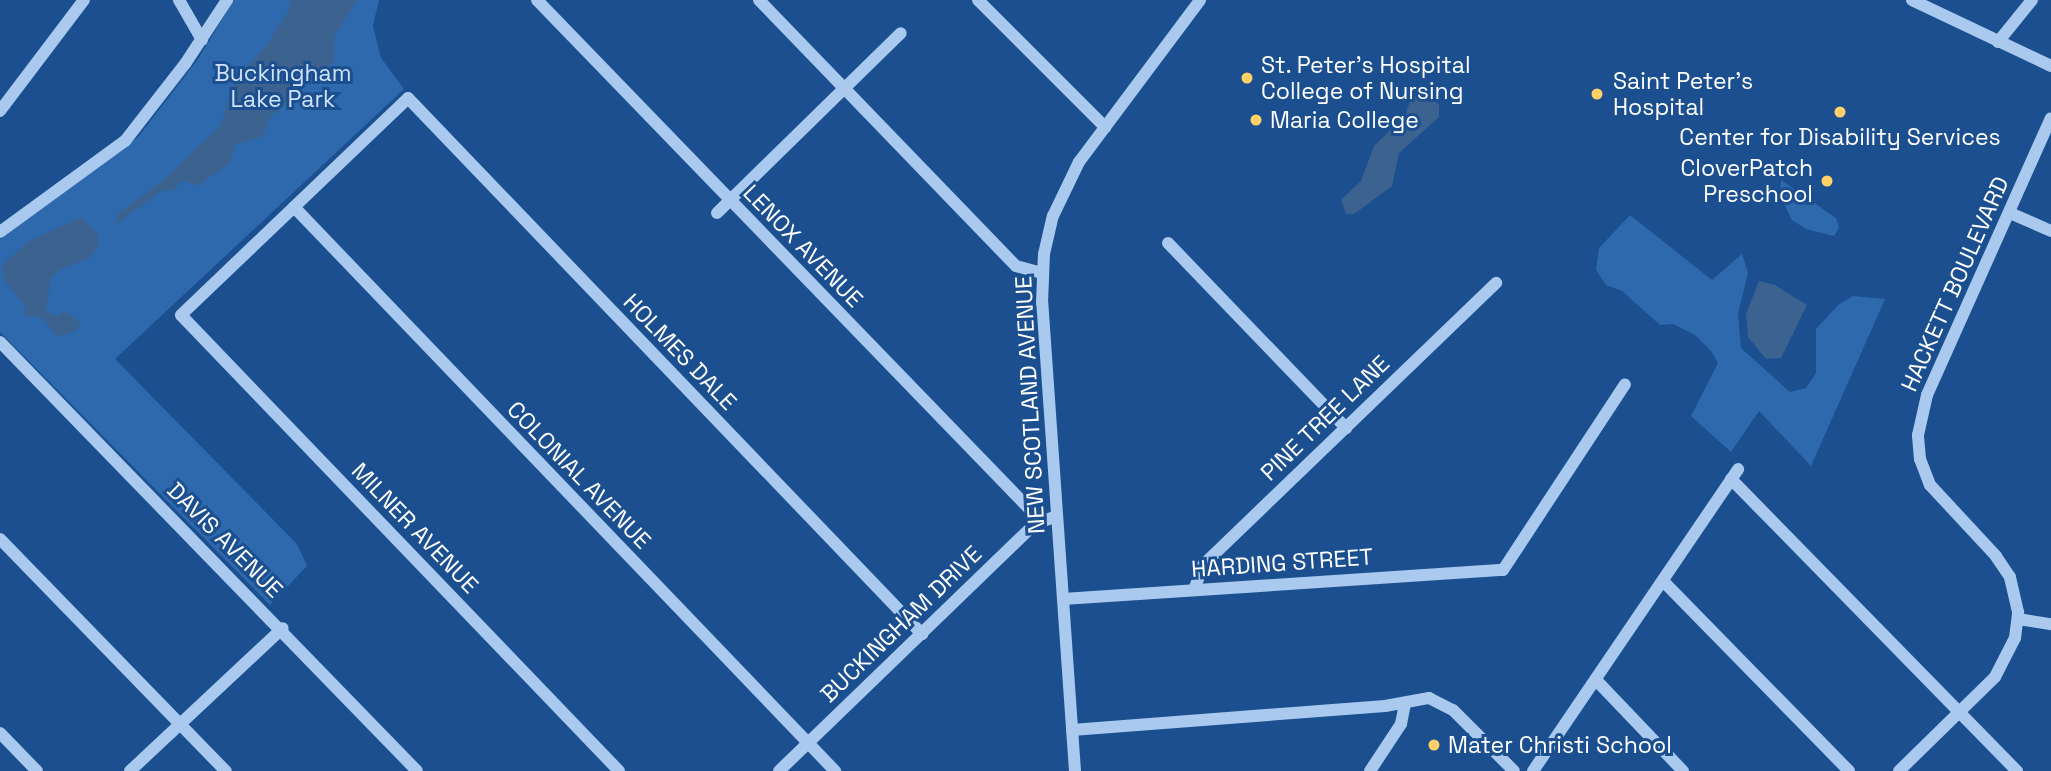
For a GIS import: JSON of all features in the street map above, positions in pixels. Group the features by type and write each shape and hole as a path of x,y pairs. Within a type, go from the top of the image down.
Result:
{"street":[{"path":"0,111 84,0"},
{"path":"179,0 202,40"},
{"path":"0,232 113,152 148,116 227,0"},
{"name":"LENOX AVENUE","path":"537,0 1040,520"},
{"path":"759,0 1016,266 1042,273"},
{"path":"978,0 1105,127"},
{"path":"1912,0 2051,66"},
{"path":"1998,42 2032,0"},
{"name":"NEW SCOTLAND AVENUE","path":"1074,771 1042,273 1061,197 1105,127 1195,2"},
{"path":"717,213 901,33"},
{"name":"HOLMES DALE","path":"294,207 408,99 922,634"},
{"name":"HACKETT BOULEVARD","path":"1899,771 2001,669 2013,646 2018,619 2016,595 2004,567 1930,485 1918,443 1922,408 2051,118"},
{"name":"MILNER AVENUE","path":"294,207 181,315 618,771"},
{"name":"COLONIAL AVENUE","path":"294,207 835,771"},
{"path":"2010,212 2051,231"},
{"path":"1168,243 1346,428"},
{"name":"PINE TREE LANE","path":"1194,590 1203,565 1496,283"},
{"name":"DAVIS AVENUE","path":"0,342 283,628 416,771"},
{"name":"HARDING STREET","path":"1063,599 1504,569 1625,384"},
{"path":"1533,771 1734,474 2017,771"},
{"path":"1040,520 1057,516"},
{"name":"BUCKINGHAM DRIVE","path":"779,771 1040,520"},
{"path":"0,539 226,771"},
{"path":"1663,581 1849,771"},
{"path":"2018,619 2051,624"},
{"path":"130,771 283,628"},
{"path":"1596,680 1683,771"},
{"path":"1072,730 1405,704 1426,698 1444,703 1514,771"},
{"path":"1370,771 1401,724 1405,704"},
{"path":"0,733 37,771"}],"green space":[{"name":"Buckingham Lake Park","path":"234,0 379,0 373,26 381,58 404,89 115,359 297,544 307,566 270,605 0,332 0,239 138,137 198,59"},
{"path":"1781,180 1836,218 1839,228 1834,236 1806,229 1792,220 1780,196"},
{"path":"1630,215 1712,280 1742,254 1748,273 1738,314 1741,348 1790,392 1806,388 1816,373 1816,329 1838,305 1853,296 1885,299 1811,466 1759,411 1731,452 1691,416 1718,363 1712,352 1695,335 1673,324 1660,325 1622,291 1606,285 1596,270 1599,248"}],"shaded area":[{"path":"290,0 357,0 334,37 334,62 306,80 291,101 271,116 263,136 235,145 229,164 197,186 183,180 174,190 161,191 115,225 117,215 166,178 220,126 235,81 266,46 290,8"},
{"path":"1413,92 1439,104 1439,117 1399,153 1392,186 1354,214 1346,214 1341,200 1361,181 1374,146 1405,116"},
{"path":"82,217 98,234 99,245 90,258 63,268 51,278 46,311 59,317 64,311 81,323 75,332 57,336 42,317 23,316 26,306 4,280 2,265 29,241"},
{"path":"1759,281 1775,285 1807,305 1781,358 1766,359 1748,337 1746,314"}],"place":[{"name":"St. Peter’s Hospital College of Nursing","path":"1247,78"},
{"name":"Saint Peter's Hospital","path":"1597,94"},
{"name":"Center for Disability Services","path":"1840,112"},
{"name":"Maria College","path":"1256,120"},
{"name":"CloverPatch Preschool","path":"1827,181"},
{"name":"Mater Christi School","path":"1434,745"}]}
